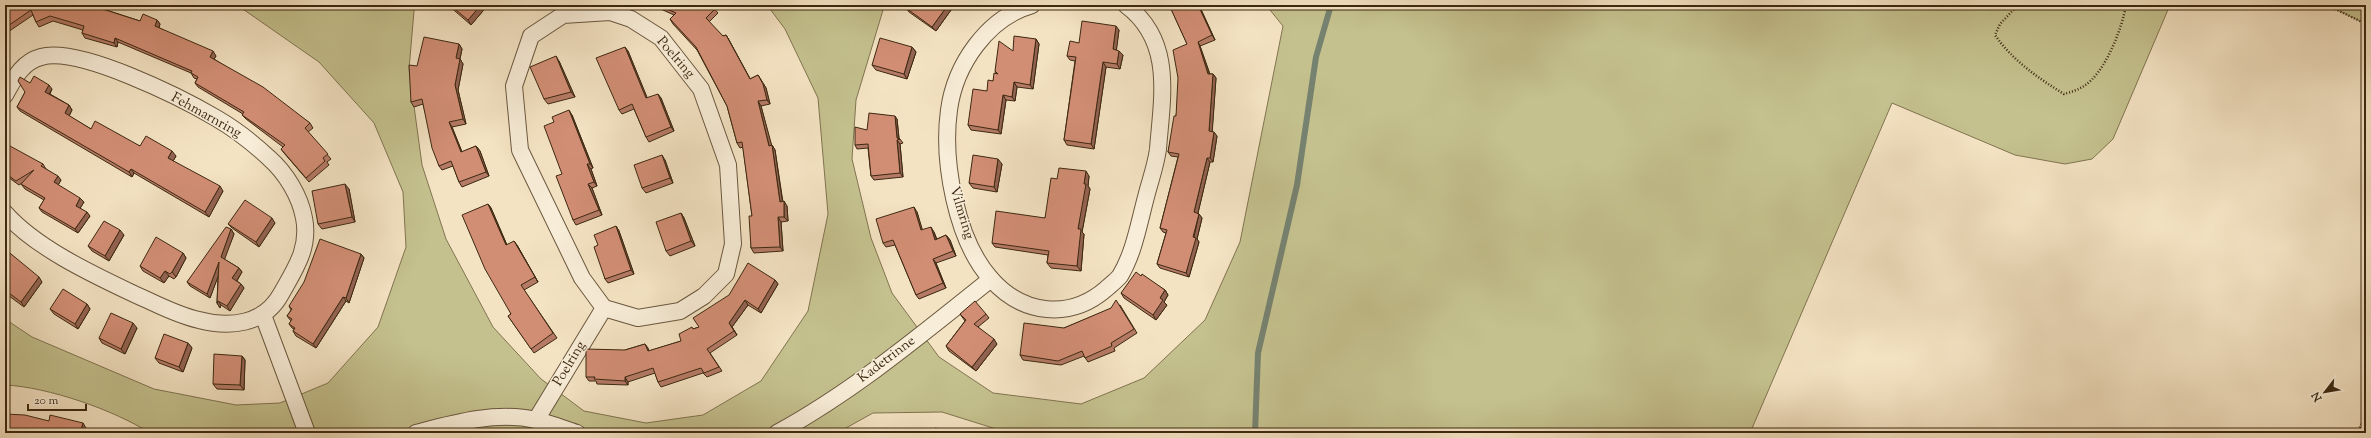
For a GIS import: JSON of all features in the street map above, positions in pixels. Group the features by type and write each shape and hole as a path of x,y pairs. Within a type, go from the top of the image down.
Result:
{"street":[{"name":"Vilmring","path":"1032,5 1023,8 991,27 974,48 960,72 949,109 947,146 951,182 960,220 973,250 991,279 1017,300 1031,307 1051,310 1076,307 1098,296 1119,277 1131,251 1157,156 1164,83 1154,37 1136,12 1126,5"},
{"name":"Poelring","path":"610,12 631,19 661,38 701,89 728,165 733,244 726,274 704,296 680,311 638,318 604,308 582,278 520,150 514,86 531,36 563,15 610,12"},
{"name":"Fehmarnring","path":"5,95 19,71 30,61 42,56 64,56 107,67 179,99 216,118 248,140 271,159 288,180 298,199 304,219 304,251 279,298 263,315 236,325 199,320 171,311 91,273 57,254 5,213"},
{"name":"Kadetrinne","path":"777,433 817,411 878,368 991,279"},
{"name":"Poelring","path":"536,420 604,308"},
{"path":"263,315 307,433"},
{"path":"416,433 461,421 496,417 536,420 577,433"}],"path":[{"path":"2018,5 2000,24 1995,35 2005,50 2041,80 2064,94 2085,86 2104,66 2124,16 2126,5"},
{"path":"2327,5 2366,24"},
{"path":"2357,433 2366,415"}],"shaded area":[{"path":"237,5 417,5 414,11 409,69 422,165 446,239 493,327 541,379 584,411 646,423 703,415 761,381 808,311 828,214 818,98 785,29 767,5 887,5 883,10 856,100 852,159 871,238 892,293 939,357 993,393 1081,404 1144,378 1205,320 1240,242 1283,26 1266,5 2170,5 2113,139 2092,159 2065,164 2015,155 1892,103 1750,433 1009,433 942,412 873,413 837,433 150,433 118,416 80,401 41,390 5,385 5,319 32,337 154,389 236,405 280,403 328,383 378,327 406,247 403,192 374,123 319,62"},
{"path":"2327,5 2366,5 2366,24"}],"building":[{"path":"5,5 90,5 140,21 143,14 157,20 155,26 213,51 210,57 263,87 310,123 305,128 328,154 323,158 325,161 306,178 281,149 285,145 242,115 244,112 195,83 198,77 191,73 192,71 115,38 114,43 82,33 84,26 50,16 36,22 31,10 5,28"},
{"path":"450,5 481,5 468,20"},
{"path":"658,5 711,5 715,9 706,18 723,36 726,35 750,79 758,75 763,84 767,100 758,101 769,146 772,145 780,202 784,201 784,217 778,217 780,247 751,248 749,216 752,216 742,142 737,143 727,106 696,47 670,19 676,13"},
{"path":"908,5 948,5 932,27 906,8"},
{"path":"1167,5 1198,5 1212,35 1198,42 1208,74 1213,74 1209,131 1214,132 1210,158 1207,158 1194,212 1199,214 1193,237 1196,238 1186,273 1157,264 1167,230 1160,228 1179,154 1168,152 1174,116 1176,116 1178,78 1173,50 1187,44 1171,9"},
{"path":"1082,21 1116,26 1113,49 1119,51 1117,64 1103,62 1091,144 1064,140 1076,57 1067,56 1070,41 1079,43"},
{"path":"1014,36 1036,39 1030,85 1014,82 1012,97 1003,95 998,130 968,125 973,89 987,91 988,80 993,81 994,73 998,74 995,71 999,41 1013,51"},
{"path":"424,37 459,44 456,58 460,59 455,85 463,119 449,122 461,152 476,146 486,172 459,182 451,161 439,166 432,148 422,99 411,102 409,65 417,66"},
{"path":"880,38 912,47 904,74 872,65"},
{"path":"625,47 646,98 658,94 671,127 646,137 632,104 619,110 596,58"},
{"path":"556,56 571,92 544,99 530,67"},
{"path":"34,76 49,85 45,92 69,105 65,113 91,129 95,121 140,146 146,136 172,151 168,158 220,186 205,212 131,169 129,172 17,107 25,92 18,81 20,77 30,83"},
{"path":"569,110 590,164 587,164 594,182 588,184 599,210 573,220 556,176 562,174 544,126 554,122 552,117"},
{"path":"869,113 895,116 897,138 900,139 897,140 900,173 871,176 868,144 855,145 855,127 867,130"},
{"path":"10,146 43,164 41,166 58,176 54,182 80,198 76,206 87,212 75,229 39,208 45,198 21,184 34,170 16,181 5,173 5,154"},
{"path":"662,155 670,178 642,188 634,165"},
{"path":"973,155 998,159 994,187 969,183"},
{"path":"1059,168 1086,171 1084,184 1086,184 1078,229 1081,229 1077,266 1047,263 1049,251 992,243 996,211 1045,218 1051,178 1057,179"},
{"path":"345,184 352,217 318,224 312,191"},
{"path":"245,200 272,218 256,242 228,224"},
{"path":"488,204 506,245 514,241 535,277 521,285 553,333 531,349 508,316 511,314 485,269 462,215"},
{"path":"914,207 921,230 931,227 935,240 946,235 953,251 933,259 943,283 916,295 893,240 883,243 876,219"},
{"path":"681,213 691,241 666,251 656,222"},
{"path":"104,221 120,230 105,256 88,246"},
{"path":"616,226 631,270 605,279 594,247 598,245 594,235"},
{"path":"226,227 231,229 221,257 239,268 232,278 241,284 227,306 218,301 217,303 219,262 207,294 187,282"},
{"path":"156,237 183,253 172,272 170,274 165,271 160,278 140,266"},
{"path":"320,239 361,254 346,298 343,297 313,344 293,331 295,328 289,324 292,319 287,316 292,309 289,306 304,282"},
{"path":"5,249 39,277 21,302 5,290"},
{"path":"748,263 775,280 758,309 745,300 729,323 734,331 707,349 719,367 704,373 701,368 658,382 653,368 625,377 625,381 586,377 586,349 625,350 645,344 648,351 681,341 679,334 692,327 693,329 699,327 693,318 729,295"},
{"path":"1136,272 1141,276 1142,274 1165,290 1160,298 1163,300 1153,315 1121,293"},
{"path":"63,289 87,304 75,324 50,309"},
{"path":"1116,300 1134,329 1111,343 1112,346 1085,358 1082,351 1058,361 1020,355 1024,323 1064,328 1111,308"},
{"path":"975,301 986,314 974,324 994,339 972,367 946,346 966,320 960,314"},
{"path":"111,313 133,323 121,349 99,338"},
{"path":"164,334 188,343 179,367 155,358"},
{"path":"214,354 242,356 240,385 213,384"},
{"path":"5,414 25,415 49,421 50,415 83,423 80,433 5,433"},
{"path":"935,428 951,432 951,433 934,433"},
{"path":"865,431 934,433 862,433"}],"waterway":[{"path":"1255,433 1258,353 1297,185 1316,57 1331,5"}]}
